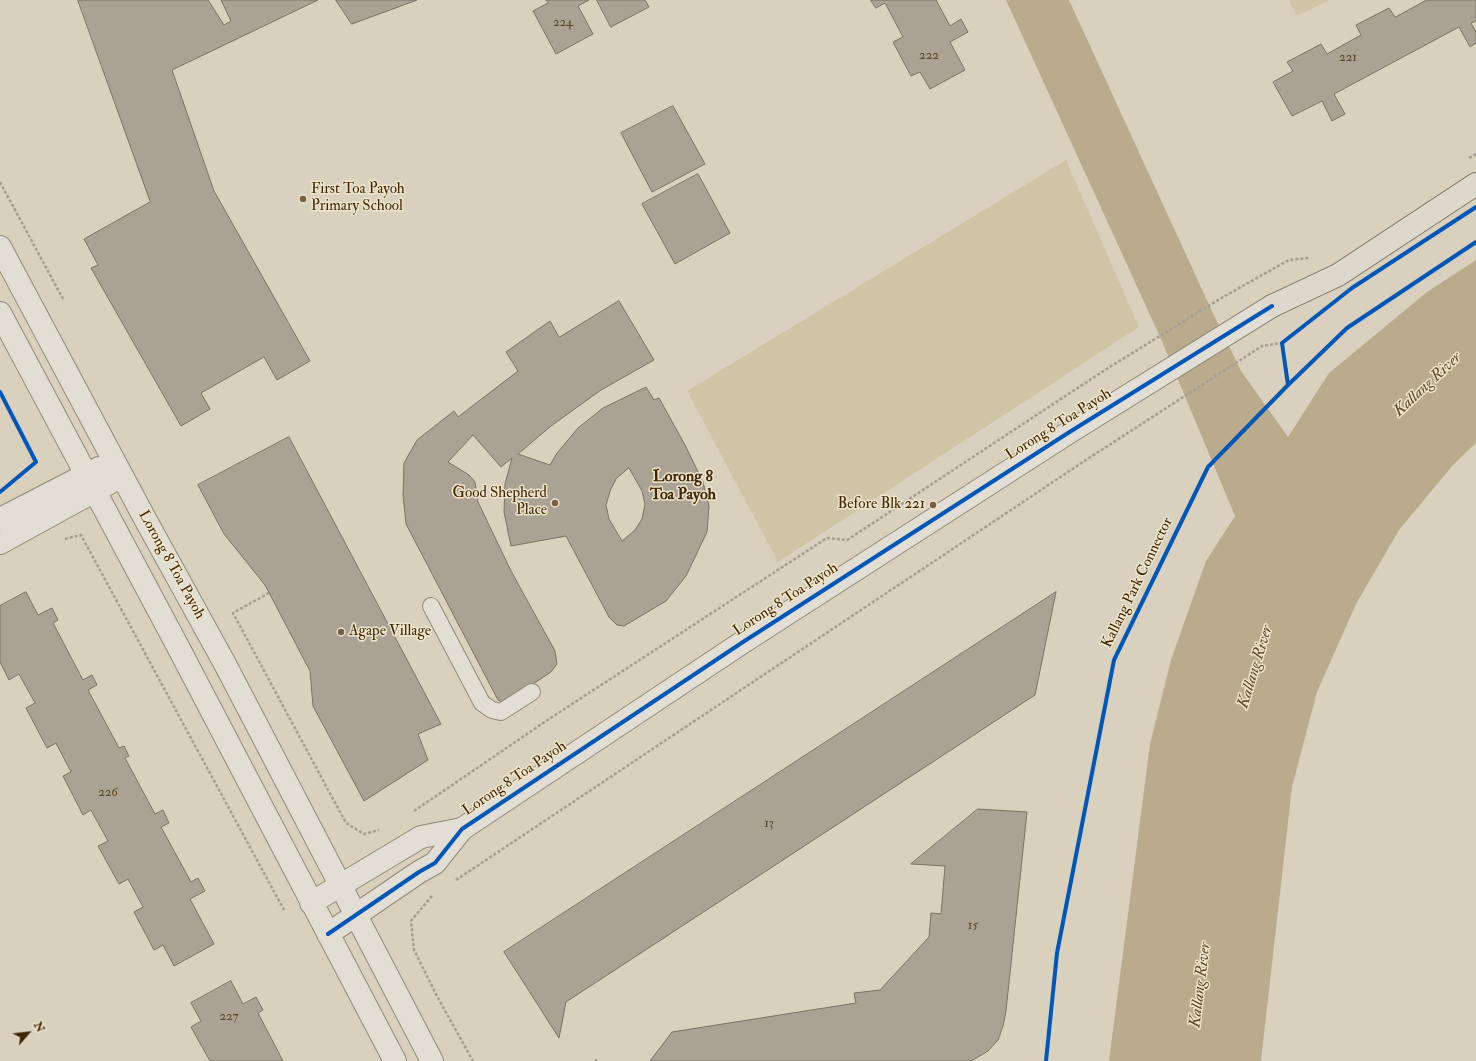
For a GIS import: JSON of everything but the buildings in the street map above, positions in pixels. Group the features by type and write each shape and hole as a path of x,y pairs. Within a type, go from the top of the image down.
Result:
{"highway":[{"path":"1272,306 1338,275 1476,184"}],"street":[{"name":"Lorong 8 Toa Payoh","path":"0,246 118,468 225,664 432,1061"},
{"name":"Lorong 8 Toa Payoh","path":"328,934 419,872 435,863 462,829 743,642 1129,395 1272,306"},
{"path":"0,313 395,1061"},
{"path":"0,543 91,483 118,468"},
{"path":"0,519 91,483"},
{"name":"Lorong 8 Toa Payoh","path":"311,902 421,837 462,829"}],"lane":[{"path":"431,606 482,703 492,710 501,712 532,692"}],"path":[{"path":"1464,162 1476,154"},
{"path":"0,182 63,299"},
{"path":"410,813 549,719 816,544 827,538 847,540 1108,368 1223,297 1289,260 1313,258"},
{"path":"453,882 1086,460 1262,346 1282,343 1288,339"},
{"path":"1282,343 1283,350"},
{"path":"81,535 284,910"},
{"path":"269,594 233,613 346,823 364,834 391,826 403,848"},
{"path":"419,872 433,896 412,922 414,950 473,1061"}],"shaded area":[{"path":"1289,0 1329,0 1297,16"},
{"path":"1066,160 1139,327 778,562 687,391"}],"water":[{"name":"Kallang River","path":"1006,0 1069,0 1241,371 1288,437 1329,373 1427,292 1476,260 1476,443 1453,465 1399,530 1356,604 1317,692 1292,787 1261,1061 1109,1061 1150,744 1171,660 1206,561 1235,516 1161,339"}],"cycle path":[{"path":"1288,385 1282,343 1352,288 1476,207"},
{"name":"Kallang Park Connector","path":"1046,1061 1057,953 1114,660 1208,467 1288,385 1347,328 1476,242"},
{"path":"328,934 419,872 435,863 462,829 743,642 1068,433 1272,306"},
{"path":"0,392 36,462 0,492"}],"place":[{"name":"First Toa Payoh Primary School","path":"303,199"},
{"name":"Good Shepherd Place","path":"555,503"},
{"name":"Before Blk 221","path":"933,505"},
{"name":"Agape Village","path":"341,632"}],"district":[{"name":"Lorong 8 Toa Payoh","path":"683,487"}]}
